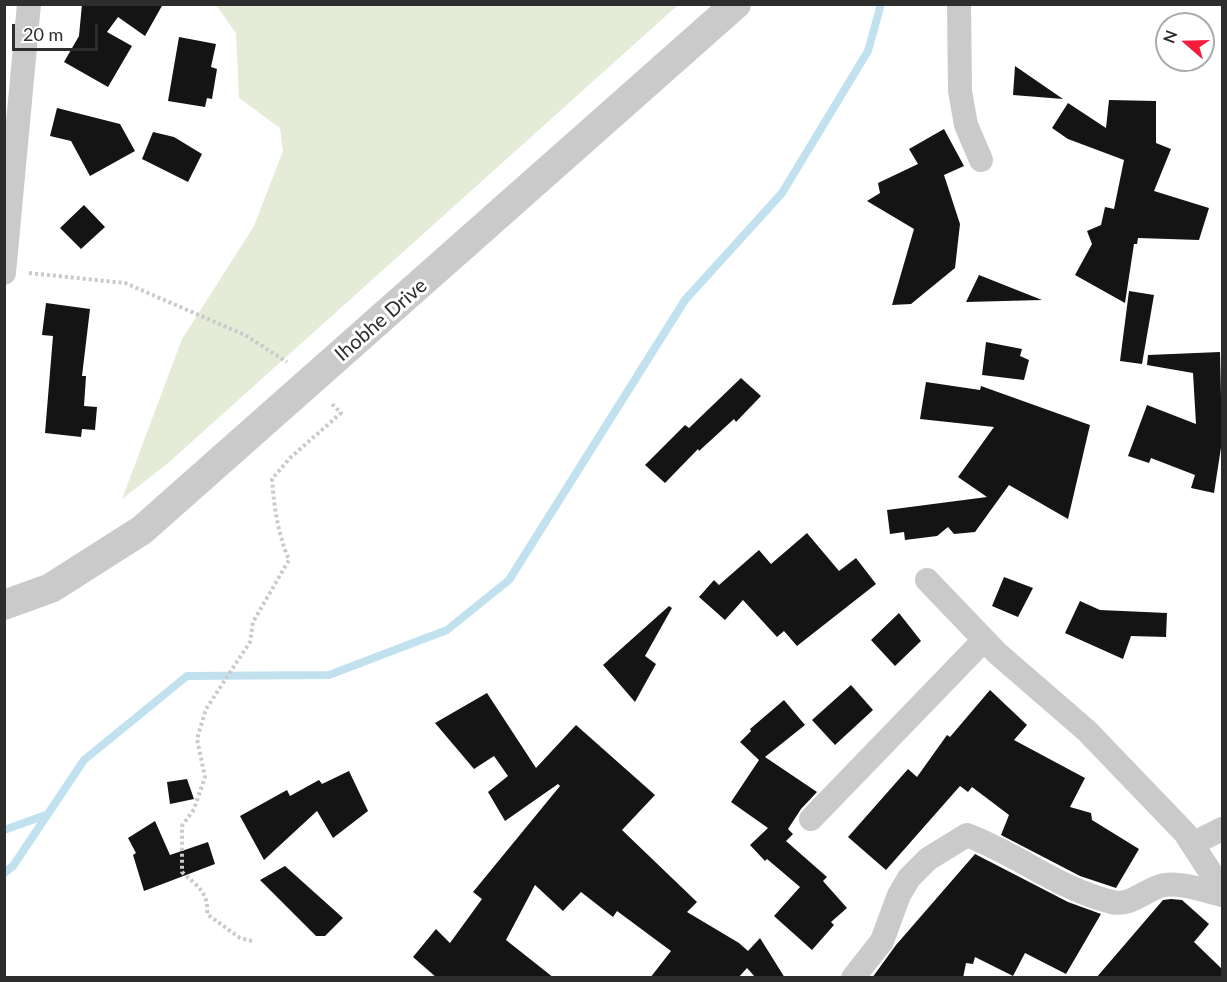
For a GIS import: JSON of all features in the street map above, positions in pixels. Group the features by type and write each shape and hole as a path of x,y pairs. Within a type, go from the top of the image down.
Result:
{"street":[{"path":"4,273 29,4"},
{"name":"Ihobhe Drive","path":"4,605 51,588 142,530 736,4"},
{"path":"959,4 960,91 966,125 981,160"},
{"path":"927,580 984,640 1087,731 1192,844 1222,890"},
{"path":"811,819 984,640"},
{"path":"1192,844 1222,829"},
{"path":"853,978 882,941 899,895 909,878 928,859 967,835 1080,892 1115,903 1141,897 1162,885 1179,886 1222,895"}],"path":[{"path":"34,273 125,283 245,335 278,356"},
{"path":"252,941 240,938 207,914 208,902 203,890 182,872 180,838 182,826 194,809 205,777 197,739 206,709 250,642 253,622 289,560 281,541 273,504 272,479 290,458 341,413 310,381"}],"green space":[{"path":"216,5 678,5 167,464 122,499 182,339 254,226 283,151 280,128 239,98 236,33"}],"building":[{"path":"82,4 163,4 145,36 118,17 107,32 132,46 108,87 64,62 79,36"},
{"path":"179,37 216,44 211,67 217,69 212,99 207,98 205,107 168,101"},
{"path":"1015,66 1063,99 1013,95"},
{"path":"1109,100 1156,101 1156,143 1171,149 1154,191 1209,208 1199,240 1138,238 1137,244 1134,244 1125,303 1075,275 1092,244 1087,231 1101,225 1105,207 1114,209 1124,160 1068,139 1052,128 1068,103 1106,128"},
{"path":"57,108 120,124 135,151 90,176 71,141 50,136"},
{"path":"944,129 964,166 944,175 960,224 955,268 911,304 892,305 914,229 867,201 880,193 878,183 918,164 909,149"},
{"path":"153,132 174,137 202,154 188,182 142,159"},
{"path":"84,205 105,227 81,249 60,228"},
{"path":"979,275 1042,300 966,302"},
{"path":"1129,291 1154,295 1142,364 1120,361"},
{"path":"46,303 90,309 82,376 86,376 84,406 97,407 95,430 82,429 81,437 45,433 53,336 42,335"},
{"path":"986,342 1022,349 1020,356 1029,360 1024,380 982,375"},
{"path":"1220,352 1222,441 1214,493 1191,488 1195,475 1151,458 1149,463 1128,456 1147,405 1196,424 1193,373 1147,365 1148,355"},
{"path":"741,378 761,396 736,422 734,419 699,451 698,449 665,483 645,465 685,425 689,428"},
{"path":"926,382 980,390 981,386 1090,425 1068,519 1009,485 975,532 954,534 948,527 937,536 905,540 904,532 890,534 887,510 987,497 958,477 994,427 920,419"},
{"path":"807,533 839,571 856,558 876,584 797,646 784,631 777,637 743,600 725,620 699,597 714,580 719,585 759,550 771,564"},
{"path":"1004,577 1033,588 1018,617 992,606"},
{"path":"1080,601 1100,610 1167,613 1166,637 1131,636 1123,659 1065,633"},
{"path":"669,606 672,608 645,656 656,664 635,702 603,665"},
{"path":"899,613 921,641 895,666 871,640"},
{"path":"851,685 873,710 835,745 812,720"},
{"path":"990,690 1027,725 1014,740 1085,778 1070,807 1091,813 1092,820 1139,849 1116,888 1080,876 1001,835 1009,815 972,787 968,792 960,786 886,870 848,837 908,769 917,777 947,735 950,737"},
{"path":"487,693 536,768 576,725 655,795 622,830 697,902 687,912 739,943 748,951 760,938 785,978 756,978 747,968 738,978 650,978 671,951 617,911 613,917 581,892 563,911 535,885 506,940 554,978 437,978 413,957 436,929 450,943 482,899 473,892 560,786 558,784 505,821 488,792 508,776 494,756 474,769 435,723"},
{"path":"784,700 805,725 765,757 817,792 801,809 788,829 793,834 786,841 827,877 823,881 847,908 831,922 834,925 812,950 774,916 800,887 767,859 765,861 750,845 768,828 731,802 759,760 740,742 751,731 750,729"},
{"path":"349,771 368,811 333,838 317,811 264,860 240,816 287,790 290,796 319,780 322,784"},
{"path":"187,779 194,799 170,804 167,782"},
{"path":"155,821 170,855 208,842 215,864 144,891 133,855 136,853 128,838"},
{"path":"975,854 1068,902 1101,914 1066,974 1025,953 1013,976 975,957 973,964 966,963 963,978 872,978 896,945"},
{"path":"285,866 343,918 325,936 316,936 260,880"},
{"path":"1163,900 1182,900 1209,924 1194,942 1222,969 1222,978 1096,978"}],"waterway":[{"path":"4,873 13,866 84,760 187,676 329,675 447,630 509,580 685,300 782,193 868,51 881,4"},
{"path":"4,830 46,815"}]}
